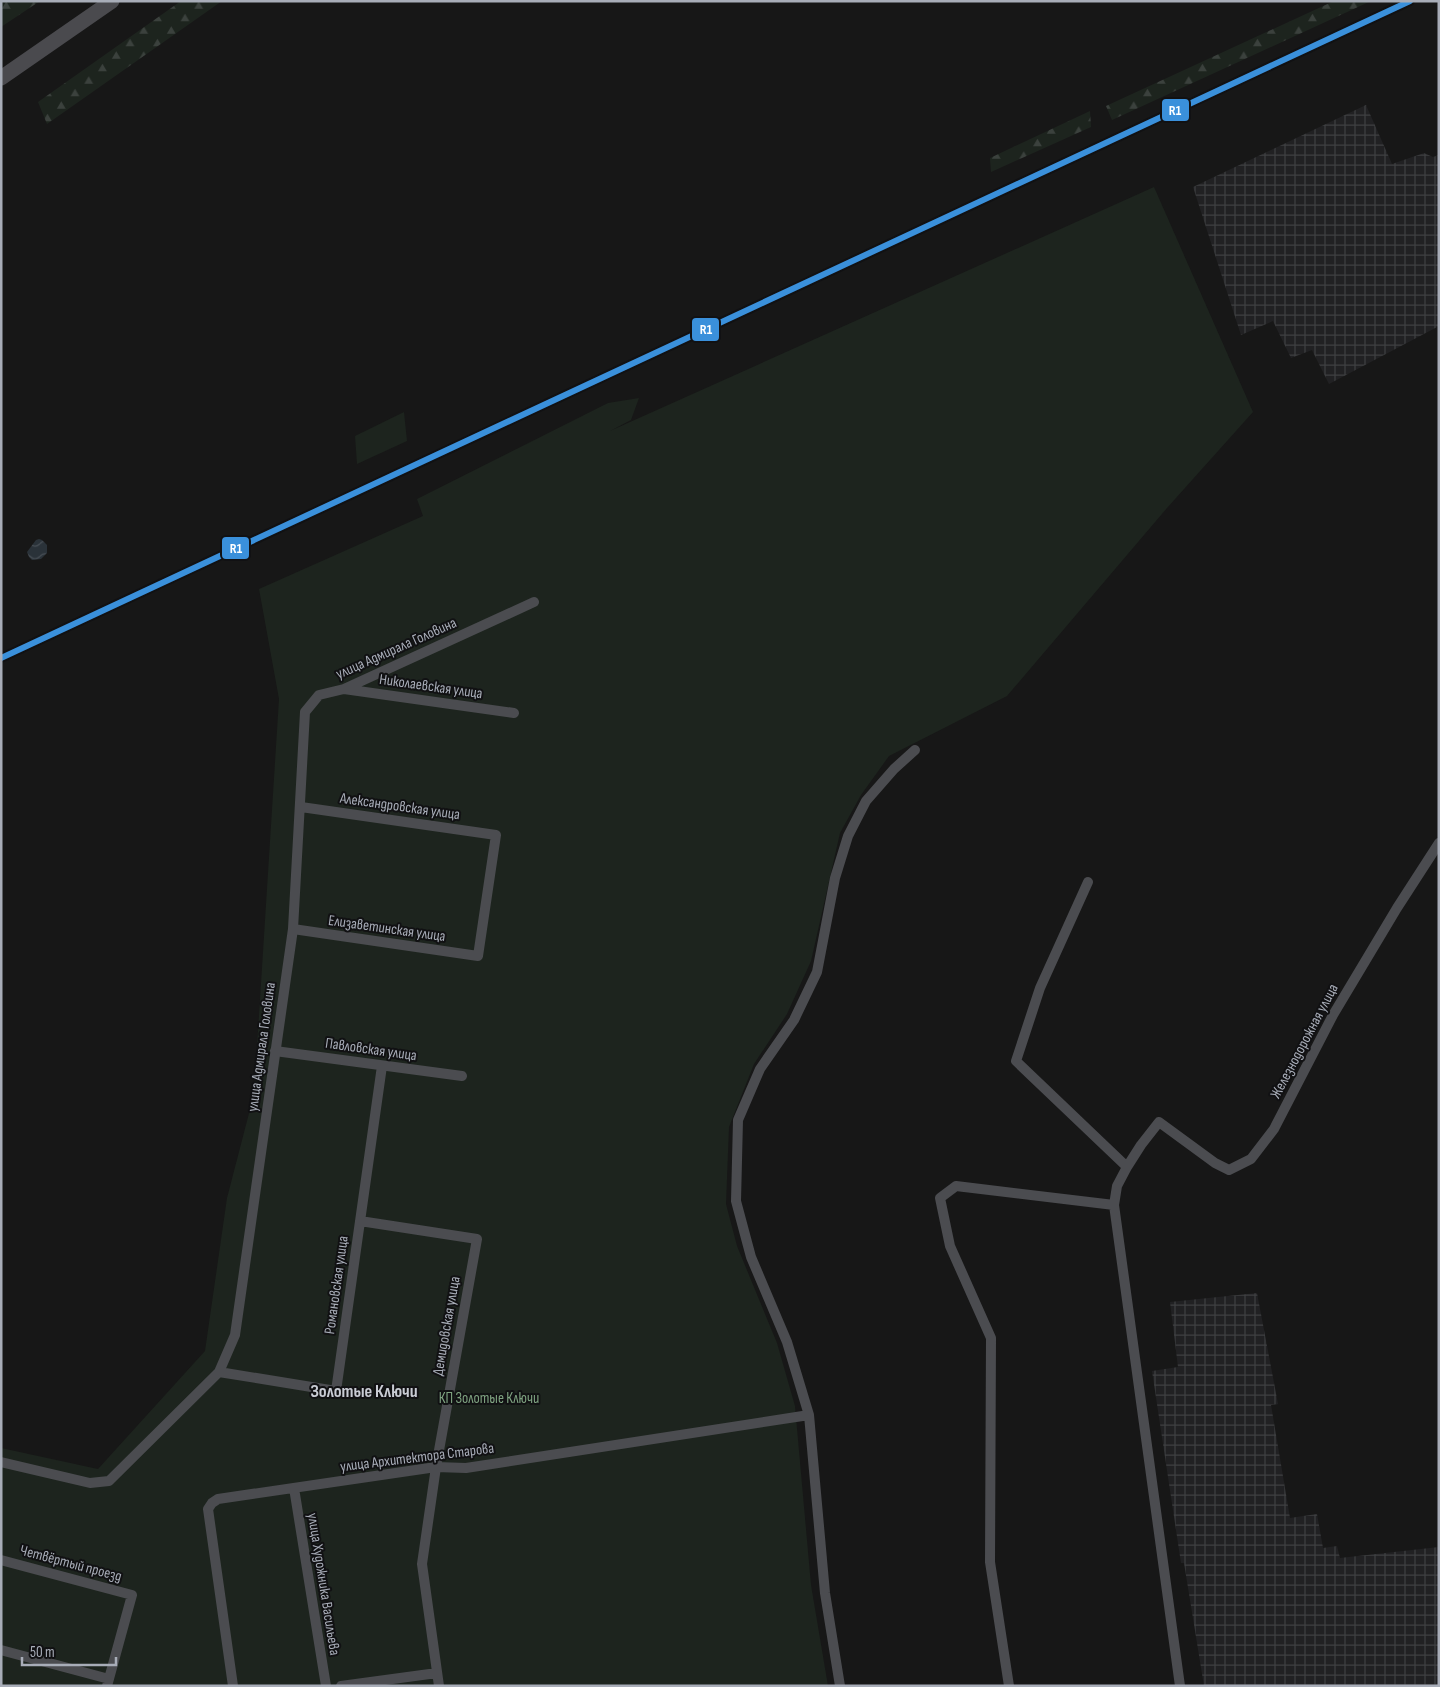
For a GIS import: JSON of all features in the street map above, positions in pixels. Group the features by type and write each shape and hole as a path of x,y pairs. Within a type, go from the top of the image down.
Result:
{"main road":[{"path":"1,78 112,1"}],"street":[{"name":"улица Адмирала Головина","path":"1,1462 90,1483 109,1481 219,1372 235,1335 293,930 305,712 319,695 344,689 534,602"},
{"name":"Николаевская улица","path":"344,689 514,713"},
{"path":"840,1686 825,1593 810,1415 787,1342 751,1257 736,1201 738,1120 760,1069 794,1020 817,972 835,878 848,836 866,801 894,769 915,750"},
{"name":"Александровская улица","path":"301,807 496,835 478,956"},
{"name":"Железнодорожная улица","path":"1127,1167 1159,1122 1215,1163 1229,1170 1250,1159 1274,1128 1333,1015 1397,908 1439,843"},
{"path":"1088,882 1040,988 1016,1061 1127,1167 1117,1186 1114,1205 1180,1686"},
{"name":"Елизаветинская улица","path":"293,930 478,956"},
{"name":"Павловская улица","path":"275,1051 462,1076"},
{"name":"Романовская улица","path":"219,1372 336,1391 382,1066"},
{"path":"1009,1686 990,1562 991,1338 950,1246 940,1198 956,1186 1114,1205"},
{"name":"Демидовская улица","path":"360,1221 477,1239 436,1467 422,1564 439,1686"},
{"name":"улица Архитектора Старова","path":"233,1686 208,1510 212,1503 218,1499 436,1467 466,1468 810,1415"},
{"name":"улица Художника Васильева","path":"294,1488 326,1686"},
{"name":"Четвёртый проезд","path":"1,1560 132,1595 108,1682"},
{"path":"1,1650 108,1682"},
{"path":"341,1686 437,1673"}],"shaded area":[{"path":"1366,105 1392,164 1424,153 1433,157 1439,155 1439,326 1329,384 1312,350 1291,358 1273,321 1241,335 1193,187"},
{"path":"1257,1293 1278,1404 1271,1405 1290,1518 1317,1514 1323,1548 1337,1546 1340,1558 1439,1547 1439,1686 1204,1686 1184,1563 1181,1563 1152,1371 1178,1367 1170,1302"}],"green space":[{"path":"6,1 40,1 1,27 1,4"},
{"path":"181,1 222,1 47,124 38,102"},
{"path":"1334,1 1371,1 1112,120 1106,106"},
{"path":"1090,111 1091,127 991,172 990,158"},
{"name":"КП Золотые Ключи","path":"1154,187 1253,412 1167,508 1007,696 889,756 861,795 840,833 811,961 787,1014 754,1064 729,1127 726,1204 737,1246 777,1343 795,1406 811,1585 828,1686 1,1686 1,1448 98,1469 205,1351 227,1198 254,1094 279,699 259,589 423,516 417,499 608,403 639,398 631,420 610,431"},
{"path":"404,412 407,441 357,464 355,436"}],"water":[{"path":"39,539 47,545 47,553 41,559 32,560 27,552 36,540"}],"transit line":[{"name":"R1","path":"1,658 1410,1"}],"district":[{"name":"Золотые Ключи","path":"364,1391"}]}
